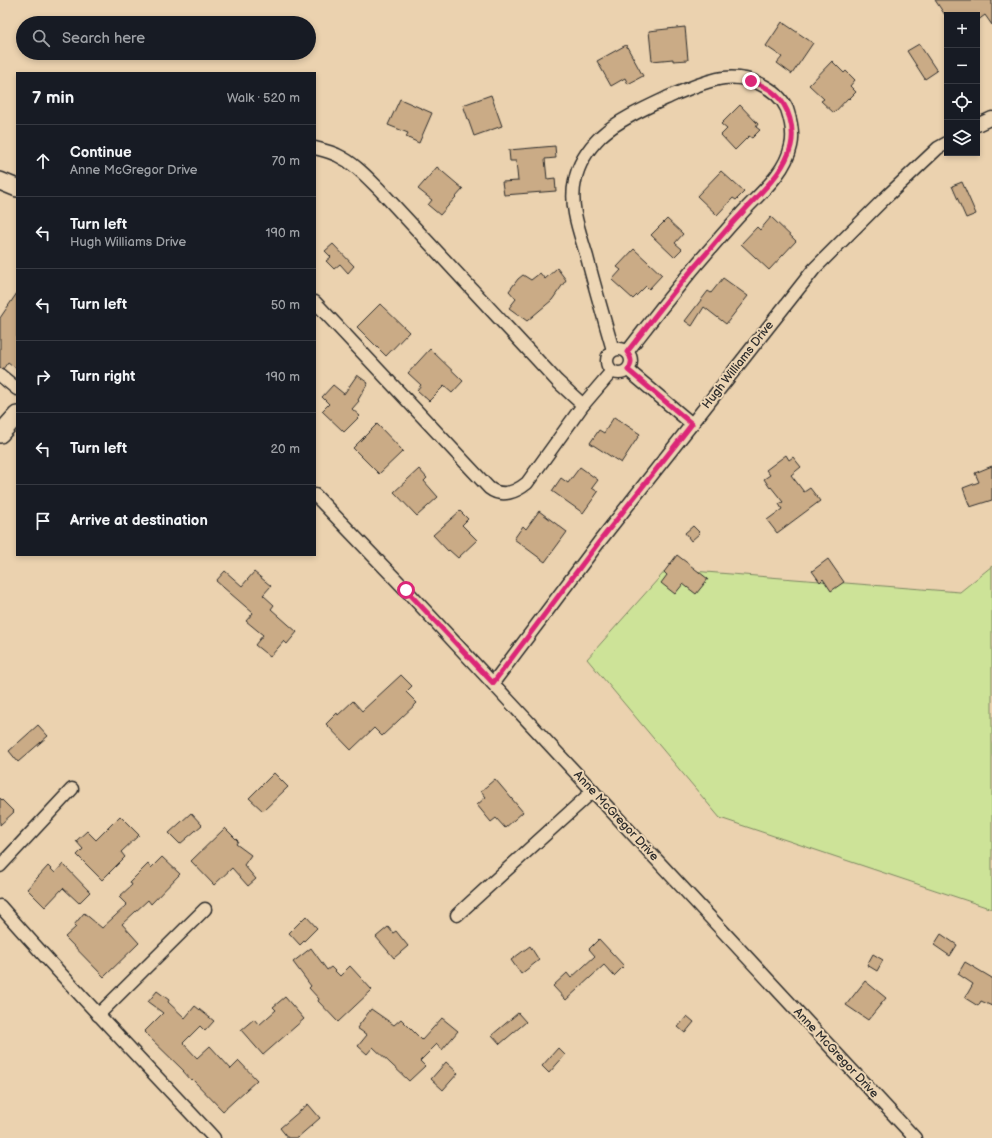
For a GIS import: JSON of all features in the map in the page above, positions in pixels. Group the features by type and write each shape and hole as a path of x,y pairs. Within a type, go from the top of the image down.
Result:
{"street":[{"path":"613,350 576,217 574,199 575,181 580,164 590,148 613,126 651,105 710,80 741,78 761,85 774,93 783,102 788,112 792,134 788,156 769,184 703,256 627,352"},
{"path":"980,124 992,118"},
{"name":"Hugh Williams Drive","path":"493,683 599,542 814,269 885,198 944,144"},
{"path":"316,148 335,154 346,160 356,167 379,189 557,381 583,404"},
{"path":"0,181 16,188"},
{"path":"316,303 494,492 511,492 527,483 583,404 612,371"},
{"path":"619,349 627,352 631,359 632,363 628,370 623,373 617,374 608,367 608,357 613,350 619,349"},
{"path":"628,370 692,424"},
{"path":"0,375 16,388"},
{"path":"0,434 16,416"},
{"name":"Anne McGregor Drive","path":"316,496 493,683 915,1138"},
{"path":"0,866 72,789"},
{"path":"457,915 593,791"},
{"path":"0,906 98,1015 214,1138"},
{"path":"98,1015 205,909"}],"green space":[{"path":"992,566 992,909 720,818 587,659 667,569 960,592"}],"building":[{"path":"935,0 992,0 992,25 985,15 980,19 980,12 944,12 944,14"},
{"path":"782,22 813,43 792,74 777,63 782,57 766,46"},
{"path":"685,27 688,60 673,61 673,59 652,61 649,31"},
{"path":"919,44 937,71 925,79 907,51"},
{"path":"626,45 643,76 628,84 625,78 611,86 597,61"},
{"path":"832,61 844,73 846,71 855,80 850,86 856,92 834,113 821,101 824,99 809,85"},
{"path":"491,95 502,126 474,136 463,105"},
{"path":"400,99 432,113 419,143 406,137 408,133 388,125"},
{"path":"740,105 758,124 756,127 760,130 752,138 749,136 735,150 721,135 727,129 721,124"},
{"path":"555,146 556,158 545,159 547,179 555,178 556,191 504,195 502,182 518,181 516,161 510,161 509,150"},
{"path":"437,167 463,189 440,215 428,205 432,200 418,189"},
{"path":"721,171 744,192 736,200 733,198 717,215 697,196"},
{"path":"962,182 976,214 966,218 952,186"},
{"path":"771,217 796,241 769,270 741,244 757,227 760,230"},
{"path":"667,219 683,234 675,243 682,249 674,257 651,235"},
{"path":"333,244 354,266 348,273 340,264 334,269 326,261 331,257 325,251"},
{"path":"634,249 662,275 649,289 646,286 633,299 612,280 621,270 617,267"},
{"path":"557,268 566,280 552,300 527,321 509,308 516,299 509,291 518,279 523,275 531,280 540,273 545,279"},
{"path":"723,278 748,296 726,324 704,307 692,326 685,321 708,291 711,293"},
{"path":"16,294 16,368 8,362 3,369 0,368 0,318"},
{"path":"380,304 409,332 386,356 357,327"},
{"path":"430,349 463,381 452,393 444,386 429,401 417,390 421,385 408,373"},
{"path":"357,375 368,383 358,400 359,401 352,409 360,416 344,432 322,411 329,404 322,397 333,385 344,394"},
{"path":"614,417 640,434 621,463 590,443 599,430 604,433"},
{"path":"377,424 403,451 379,474 353,448"},
{"path":"786,455 789,460 793,457 801,467 791,475 804,492 810,488 820,501 777,533 767,520 782,509 779,504 783,502 764,479 770,475 766,470"},
{"path":"992,466 992,500 970,507 963,488 979,482 975,473"},
{"path":"580,467 598,480 592,488 598,492 583,513 552,491 561,478 568,483"},
{"path":"419,469 427,478 424,481 438,497 417,516 394,492"},
{"path":"460,511 468,519 462,525 477,540 458,558 449,550 448,551 433,535"},
{"path":"539,511 567,532 545,562 514,539 523,526 526,529"},
{"path":"693,526 700,533 691,541 685,533"},
{"path":"677,555 708,579 696,594 683,584 675,594 661,583 667,575 664,572"},
{"path":"828,559 844,582 831,591 823,579 820,582 812,571"},
{"path":"225,571 242,586 254,572 271,586 263,595 274,605 271,609 297,632 287,644 284,641 270,657 255,645 263,635 246,621 253,613 216,581"},
{"path":"401,675 412,686 406,692 417,703 382,736 374,728 351,750 326,724 337,713 338,715 353,701 362,711"},
{"path":"38,725 48,736 18,762 9,751"},
{"path":"274,773 288,787 263,811 249,798"},
{"path":"495,779 523,812 505,828 496,818 491,822 477,805 486,797 481,791"},
{"path":"0,798 14,812 0,825"},
{"path":"191,813 202,825 180,844 169,833"},
{"path":"120,816 139,835 121,852 125,857 102,880 77,855 83,849 76,841 87,831 96,840"},
{"path":"225,828 238,841 236,844 251,855 244,865 256,879 248,886 232,868 214,885 191,861"},
{"path":"162,857 180,874 151,904 148,900 122,924 139,943 104,977 65,937 76,927 74,925 84,913 102,928 127,905 119,897 132,885 130,882 148,864 151,868"},
{"path":"63,864 90,892 79,903 63,888 45,907 27,889 48,866 55,873"},
{"path":"306,916 317,928 300,945 289,933"},
{"path":"388,927 393,933 396,931 408,946 394,958 376,937"},
{"path":"941,934 957,945 950,956 934,945"},
{"path":"599,939 624,966 614,976 604,965 566,1000 553,986 567,973 571,978 595,956 589,949"},
{"path":"530,946 539,960 521,974 511,960"},
{"path":"311,948 327,970 331,967 340,976 350,966 372,990 338,1022 318,1001 319,999 309,988 311,986 293,962"},
{"path":"873,954 883,960 877,971 867,965"},
{"path":"965,962 992,978 992,1006 981,1001 978,1006 965,998 973,984 958,974"},
{"path":"865,981 886,998 868,1020 846,1005"},
{"path":"157,991 169,1000 168,1002 185,1018 195,1006 214,1021 205,1031 200,1026 183,1043 197,1058 210,1046 231,1069 239,1061 257,1080 223,1111 144,1032 163,1013 148,1002"},
{"path":"285,997 304,1019 263,1055 241,1030 254,1019 259,1025 276,1010 273,1007"},
{"path":"371,1009 394,1025 401,1019 422,1040 442,1018 458,1031 442,1050 437,1044 420,1061 425,1066 409,1081 373,1047 367,1054 358,1046 367,1035 357,1028"},
{"path":"518,1013 526,1022 500,1044 492,1035"},
{"path":"687,1016 694,1022 685,1033 678,1027"},
{"path":"558,1048 565,1055 549,1073 542,1066"},
{"path":"446,1062 458,1073 443,1090 431,1079"},
{"path":"308,1104 320,1118 297,1138 288,1138 280,1128"}],"route":[{"path":"406,590 493,683 599,542 692,424 628,370 632,363 630,355 627,352 703,256 769,184 788,156 792,134 788,112 783,102 774,93 751,81"}]}
